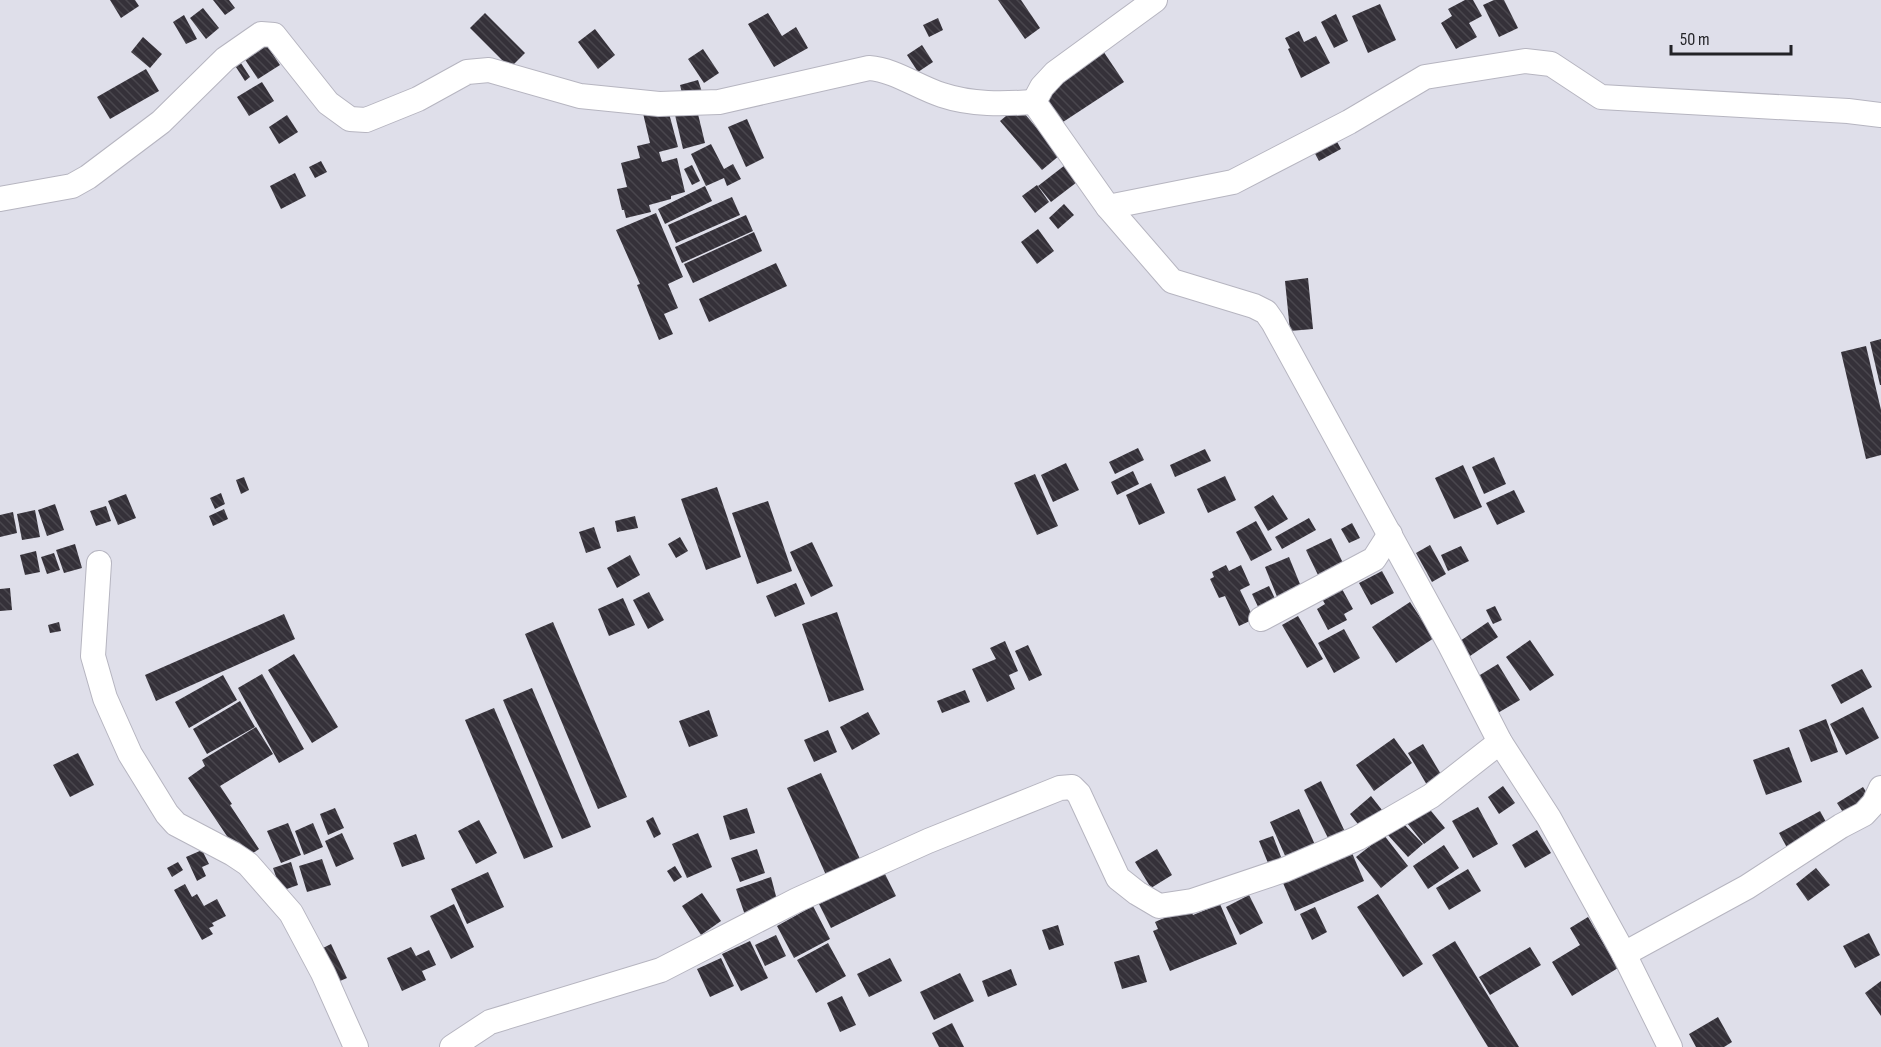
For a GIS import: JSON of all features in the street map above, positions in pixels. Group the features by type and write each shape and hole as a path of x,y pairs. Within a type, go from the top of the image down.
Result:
{"street":[{"path":"1034,102 1042,87 1055,73 1155,0"},
{"path":"0,199 72,186 88,177 161,122 225,59 261,34 268,33 274,35 328,103 350,119 366,120 418,99 467,72 489,70 580,96 659,104 719,102 869,68 882,69 942,95 961,99 987,104 1034,102"},
{"path":"1108,207 1233,182 1349,122 1425,77 1525,61 1551,64 1601,97 1848,111 1881,115"},
{"path":"1034,102 1108,207 1172,281 1254,306 1266,312 1389,534 1500,742 1549,818 1624,954 1670,1047"},
{"path":"1261,619 1374,558 1389,534"},
{"path":"99,562 93,656 105,698 130,754 167,814 176,824 248,864 291,913 323,973 356,1047"},
{"path":"452,1047 490,1022 661,970 797,900 928,841 1060,788 1072,787 1079,794 1119,878 1137,893 1159,906 1192,901 1284,870 1358,838 1431,796 1500,742"},
{"path":"1624,954 1748,887 1841,826 1864,814 1874,803 1881,788"}],"building":[{"path":"110,0 135,0 139,6 121,18"},
{"path":"213,0 229,0 235,8 225,15"},
{"path":"998,0 1021,0 1040,28 1025,39"},
{"path":"1465,0 1473,0 1482,16 1469,23 1477,37 1456,49 1441,23 1452,16 1448,9"},
{"path":"1494,0 1504,0 1518,28 1499,37 1483,5"},
{"path":"1380,4 1396,40 1368,53 1352,16"},
{"path":"203,8 219,28 206,39 190,18"},
{"path":"485,13 525,53 510,68 470,28"},
{"path":"768,13 782,36 796,27 808,48 774,67 748,24"},
{"path":"1336,14 1348,41 1334,48 1321,22"},
{"path":"184,15 197,39 186,44 173,22"},
{"path":"938,18 943,30 929,37 923,25"},
{"path":"595,29 615,55 598,69 578,42"},
{"path":"1299,31 1304,42 1316,36 1330,63 1301,78 1285,38"},
{"path":"143,37 162,54 150,68 131,52"},
{"path":"262,38 280,65 258,79 240,52"},
{"path":"1097,42 1124,82 1060,124 1039,88"},
{"path":"922,45 933,62 918,72 907,55"},
{"path":"703,49 719,73 704,83 688,59"},
{"path":"239,60 250,77 245,81 234,64"},
{"path":"146,69 159,91 110,119 97,97"},
{"path":"698,80 702,92 683,97 680,85"},
{"path":"262,82 274,101 249,116 237,97"},
{"path":"666,102 678,147 659,152 662,162 677,158 685,192 671,196 671,199 649,205 651,212 626,218 617,189 627,187 621,163 640,158 637,146 650,143 642,109"},
{"path":"1018,106 1060,155 1042,170 1000,121"},
{"path":"697,110 705,143 683,149 675,115"},
{"path":"287,115 298,132 279,144 269,127"},
{"path":"747,119 764,158 746,167 728,127"},
{"path":"1335,138 1341,149 1319,161 1313,150"},
{"path":"711,144 724,169 733,164 741,179 727,186 724,178 706,186 691,154"},
{"path":"321,161 327,172 315,178 309,167"},
{"path":"1069,162 1081,179 1051,202 1038,186"},
{"path":"692,165 700,181 692,185 684,169"},
{"path":"295,173 306,196 281,209 270,186"},
{"path":"1037,185 1049,202 1035,213 1022,196"},
{"path":"705,186 712,201 665,224 658,209"},
{"path":"732,197 740,215 676,243 668,225"},
{"path":"1064,204 1074,215 1058,229 1049,218"},
{"path":"656,213 683,277 668,284 678,308 664,314 673,334 659,340 637,285 640,284 616,230"},
{"path":"746,215 753,231 682,263 675,247"},
{"path":"1038,229 1054,251 1037,264 1021,242"},
{"path":"754,232 762,251 693,283 684,264"},
{"path":"776,263 787,286 709,322 699,299"},
{"path":"1308,278 1313,329 1290,331 1285,281"},
{"path":"1881,339 1881,385 1880,385 1870,342"},
{"path":"1866,346 1881,410 1881,455 1866,459 1841,352"},
{"path":"1138,448 1144,460 1115,474 1109,462"},
{"path":"1205,449 1211,461 1175,477 1170,465"},
{"path":"1494,457 1506,484 1484,494 1472,467"},
{"path":"1066,463 1079,490 1053,502 1041,475"},
{"path":"1463,465 1482,507 1454,519 1435,478"},
{"path":"1133,471 1139,484 1117,495 1111,482"},
{"path":"1035,474 1058,526 1037,535 1014,483"},
{"path":"1225,476 1236,500 1208,513 1197,489"},
{"path":"244,477 249,490 241,494 236,480"},
{"path":"1151,483 1165,513 1139,525 1126,495"},
{"path":"717,487 741,557 706,570 681,499"},
{"path":"1514,490 1525,512 1497,525 1486,503"},
{"path":"221,493 225,504 215,509 210,498"},
{"path":"126,494 136,518 118,525 108,501"},
{"path":"1273,495 1288,519 1268,531 1254,507"},
{"path":"768,501 792,571 757,584 732,513"},
{"path":"55,504 64,530 47,536 38,510"},
{"path":"106,506 111,521 96,526 90,511"},
{"path":"224,509 228,519 213,526 209,516"},
{"path":"35,510 40,537 22,540 17,514"},
{"path":"13,512 17,533 0,537 0,515"},
{"path":"635,516 638,528 617,532 615,521"},
{"path":"1309,518 1316,530 1282,549 1275,537"},
{"path":"1256,521 1272,550 1251,561 1236,532"},
{"path":"1352,523 1360,538 1349,543 1341,529"},
{"path":"594,527 601,548 586,553 579,532"},
{"path":"680,537 688,551 676,558 668,544"},
{"path":"1331,538 1343,563 1318,575 1306,550"},
{"path":"812,542 833,586 811,597 790,552"},
{"path":"75,544 82,568 64,573 56,550"},
{"path":"1430,545 1446,574 1432,582 1416,553"},
{"path":"1461,546 1469,561 1448,571 1441,555"},
{"path":"36,551 40,572 25,575 20,555"},
{"path":"54,553 60,570 47,574 41,557"},
{"path":"630,555 640,575 617,588 607,568"},
{"path":"1289,557 1304,594 1280,604 1265,567"},
{"path":"1226,565 1229,571 1241,565 1250,585 1240,590 1254,619 1239,626 1225,596 1219,598 1210,579 1214,577 1212,572"},
{"path":"1382,571 1394,593 1371,605 1359,583"},
{"path":"796,583 805,604 775,617 766,596"},
{"path":"1269,586 1278,605 1261,613 1252,594"},
{"path":"10,588 12,610 0,611 0,589"},
{"path":"1342,589 1353,609 1344,614 1347,620 1328,630 1317,609 1325,604 1322,599"},
{"path":"649,592 664,620 648,629 633,600"},
{"path":"623,598 635,625 609,636 598,609"},
{"path":"1410,602 1434,638 1396,663 1372,627"},
{"path":"1495,606 1502,620 1493,624 1486,610"},
{"path":"837,612 864,690 829,702 802,624"},
{"path":"284,614 295,639 156,701 145,675"},
{"path":"1298,616 1323,659 1307,668 1282,625"},
{"path":"59,622 61,631 50,633 48,625"},
{"path":"553,622 627,797 598,809 525,634"},
{"path":"1488,622 1498,637 1470,656 1460,641"},
{"path":"1344,629 1360,658 1334,673 1318,643"},
{"path":"1530,640 1554,675 1530,691 1506,657"},
{"path":"1005,641 1018,671 1009,675 1015,689 987,702 972,669 996,659 990,648"},
{"path":"1028,645 1042,675 1029,681 1015,651"},
{"path":"294,654 338,727 312,743 268,670"},
{"path":"1498,664 1520,700 1496,714 1475,678"},
{"path":"1862,669 1872,687 1841,704 1831,685"},
{"path":"262,674 304,749 279,763 238,688"},
{"path":"223,675 237,700 189,728 175,702"},
{"path":"532,688 591,827 562,839 503,700"},
{"path":"965,690 970,702 942,713 937,701"},
{"path":"240,701 255,727 207,754 193,729"},
{"path":"1863,707 1879,738 1846,755 1830,724"},
{"path":"494,708 553,847 524,859 465,720"},
{"path":"709,710 718,736 689,747 679,721"},
{"path":"868,712 880,734 852,750 840,727"},
{"path":"1826,719 1838,752 1811,762 1799,730"},
{"path":"256,727 273,754 220,786 259,849 243,860 188,778 205,766 202,760"},
{"path":"828,730 837,752 814,762 804,740"},
{"path":"1394,738 1412,763 1374,791 1356,765"},
{"path":"1423,744 1442,776 1427,785 1408,753"},
{"path":"1789,747 1802,782 1766,795 1753,760"},
{"path":"78,753 94,785 70,797 53,765"},
{"path":"821,773 860,859 826,875 787,788"},
{"path":"1321,781 1347,836 1331,844 1304,790"},
{"path":"1503,786 1515,803 1499,814 1488,797"},
{"path":"1863,787 1880,813 1854,829 1837,803"},
{"path":"1371,796 1382,810 1361,828 1350,814"},
{"path":"1427,806 1445,828 1424,844 1407,823"},
{"path":"1478,807 1498,844 1473,858 1452,821"},
{"path":"335,808 344,828 328,835 320,814"},
{"path":"747,808 755,833 730,840 723,816"},
{"path":"1299,809 1316,847 1287,860 1270,822"},
{"path":"1820,811 1837,842 1796,864 1779,833"},
{"path":"653,817 661,834 654,838 646,821"},
{"path":"479,820 497,853 476,864 458,831"},
{"path":"1401,821 1423,844 1408,857 1387,834"},
{"path":"288,823 301,855 281,863 267,831"},
{"path":"313,823 323,847 304,855 295,831"},
{"path":"1537,830 1551,853 1525,868 1512,845"},
{"path":"342,833 354,859 336,867 325,841"},
{"path":"698,833 712,867 687,878 672,844"},
{"path":"416,834 425,859 402,867 393,843"},
{"path":"1384,835 1408,866 1381,888 1356,857"},
{"path":"1273,836 1283,862 1270,868 1259,841"},
{"path":"1444,845 1459,868 1428,889 1413,866"},
{"path":"757,849 765,873 740,882 731,858"},
{"path":"1157,849 1172,875 1151,888 1135,862"},
{"path":"202,850 209,864 202,867 206,876 197,881 186,857"},
{"path":"1352,853 1364,881 1295,911 1283,883"},
{"path":"322,859 331,885 307,892 299,866"},
{"path":"178,862 183,870 172,877 167,868"},
{"path":"291,862 298,885 281,891 273,868"},
{"path":"675,866 682,877 674,882 667,871"},
{"path":"1816,868 1830,885 1808,901 1796,884"},
{"path":"1468,869 1481,891 1449,910 1436,888"},
{"path":"488,872 504,907 467,924 451,889"},
{"path":"884,872 896,896 831,928 819,904"},
{"path":"771,877 777,900 745,915 736,889"},
{"path":"185,884 192,897 197,894 204,906 217,899 226,916 212,923 214,926 209,928 213,934 202,940 174,890"},
{"path":"702,893 721,921 701,935 682,906"},
{"path":"1378,894 1423,964 1403,977 1357,907"},
{"path":"1249,895 1263,923 1240,935 1226,907"},
{"path":"454,904 474,947 451,959 430,916"},
{"path":"1220,904 1237,944 1170,971 1153,931 1158,929 1155,922 1189,907 1193,915"},
{"path":"813,906 830,939 794,958 777,926"},
{"path":"1315,907 1327,932 1312,940 1300,914"},
{"path":"1588,917 1618,968 1572,996 1552,962 1580,945 1570,928"},
{"path":"1058,925 1064,945 1049,950 1042,930"},
{"path":"1869,933 1880,955 1855,968 1843,946"},
{"path":"776,935 786,956 765,966 755,945"},
{"path":"750,941 768,978 741,991 722,954"},
{"path":"1455,941 1519,1047 1488,1047 1432,955"},
{"path":"828,943 846,976 816,993 797,960"},
{"path":"331,944 347,978 333,984 317,951"},
{"path":"411,947 416,956 429,950 436,965 422,971 426,980 402,991 387,958"},
{"path":"1530,947 1541,965 1490,995 1479,977"},
{"path":"1139,955 1147,982 1122,989 1114,962"},
{"path":"721,958 734,986 710,997 697,969"},
{"path":"890,958 902,981 869,997 857,974"},
{"path":"1011,969 1017,985 988,997 982,981"},
{"path":"960,973 974,1001 934,1020 920,992"},
{"path":"1881,981 1881,1016 1865,993"},
{"path":"842,996 856,1025 840,1032 827,1003"},
{"path":"1718,1017 1732,1042 1724,1047 1696,1047 1689,1034"},
{"path":"952,1023 964,1047 939,1047 932,1033"}]}
